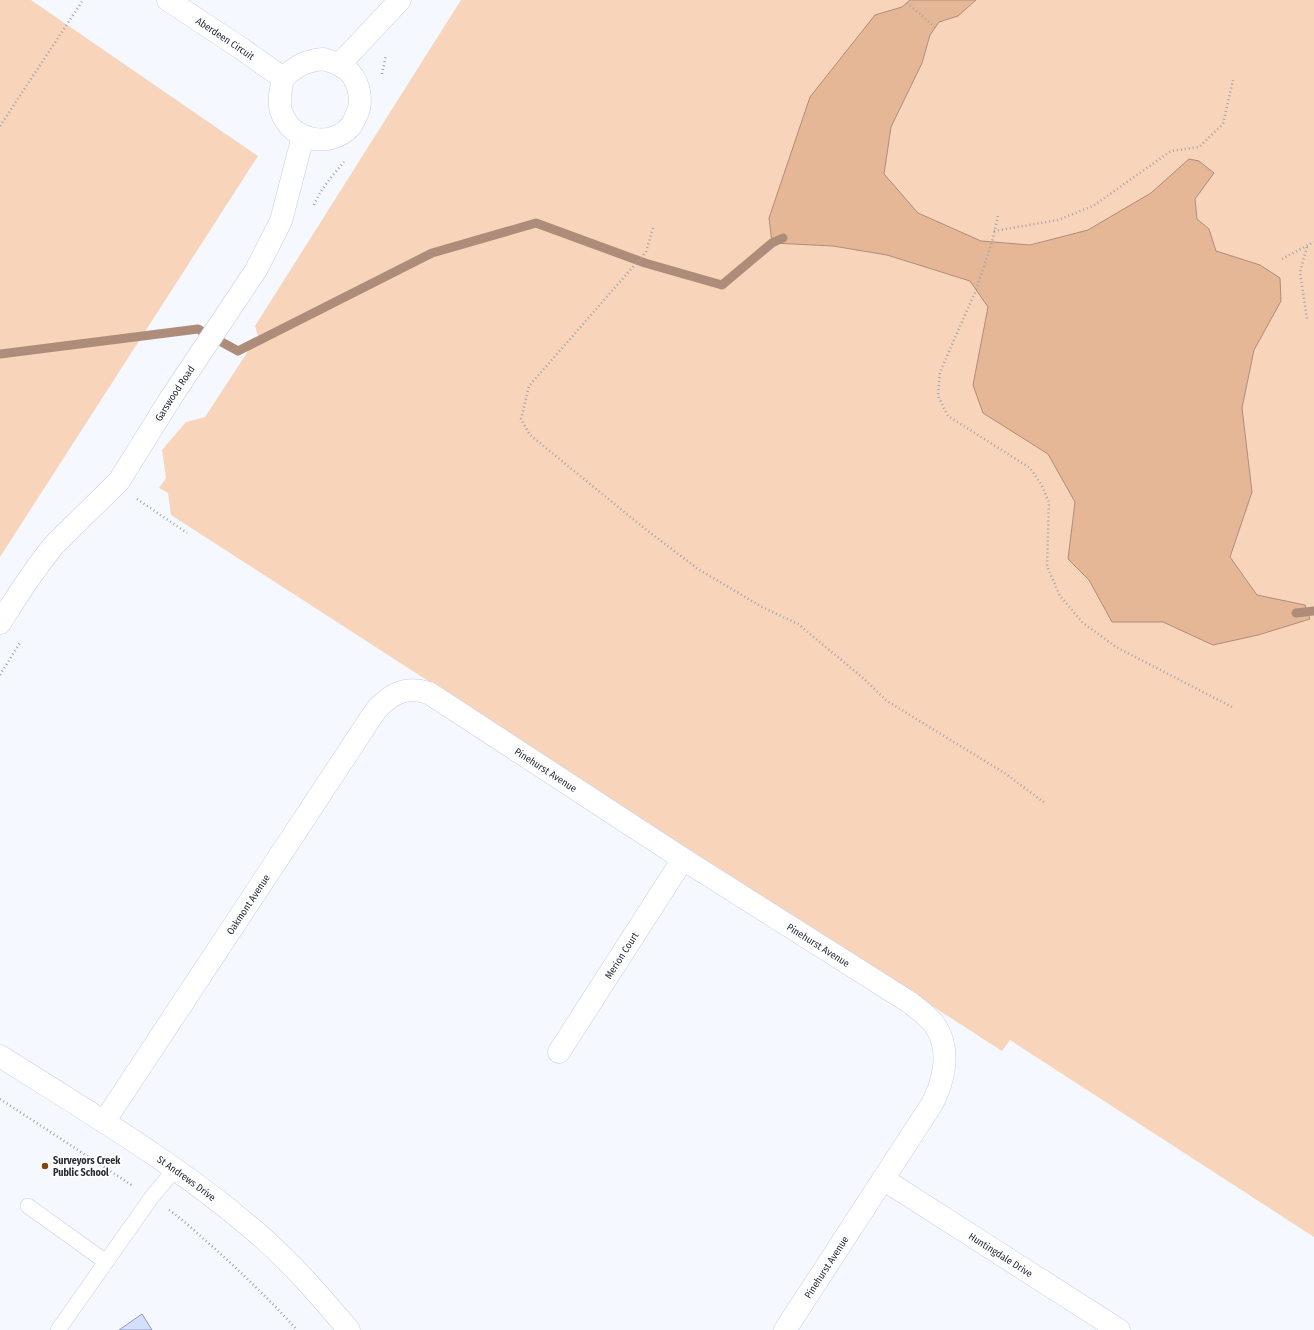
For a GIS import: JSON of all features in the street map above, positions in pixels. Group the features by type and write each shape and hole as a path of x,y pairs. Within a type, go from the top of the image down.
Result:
{"street":[{"name":"Aberdeen Circuit","path":"168,0 283,78"},
{"path":"340,64 400,0"},
{"path":"323,59 340,64 348,70 357,81 360,94 360,108 351,126 340,135 327,140 313,140 297,133 287,123 281,110 280,96 283,78 296,67 309,61 323,59"},
{"name":"Garswood Road","path":"0,623 20,589 45,555 119,481 172,396 256,270 281,221 303,136"},
{"name":"Pinehurst Avenue","path":"398,692 408,690 417,691 429,693 436,697 684,859 909,1002 936,1027 943,1045 944,1054 942,1079 938,1093 785,1330"},
{"name":"Oakmont Avenue","path":"104,1122 376,710 390,696 398,692"},
{"name":"Merion Court","path":"559,1052 684,859"},
{"name":"St Andrews Drive","path":"0,1056 104,1122 203,1188 258,1234 311,1285 349,1330"},
{"name":"Huntingdale Drive","path":"883,1179 1119,1330"}],"lane":[{"path":"58,1330 151,1198 174,1169"},
{"path":"28,1206 106,1262"}],"path":[{"path":"0,126 83,0"},
{"path":"907,3 934,27"},
{"path":"994,231 1058,220 1093,206 1171,152 1199,147 1223,124 1233,80"},
{"path":"998,216 992,242 976,290 940,372 938,396 948,416 1030,468 1041,484 1049,502 1047,566 1060,596 1083,623 1116,647 1232,707"},
{"path":"653,228 646,252 529,386 521,419 530,435 644,528 698,569 762,607 798,624 863,678 887,701 1006,774 1046,803"},
{"path":"1282,259 1314,242"},
{"path":"1307,246 1300,272 1307,319"},
{"path":"132,496 186,533"}],"shaded area":[{"path":"0,0 31,0 258,156 0,557"},
{"path":"461,0 1314,0 1314,1237 1010,1040 1002,1051 171,515 168,493 159,488 166,478 162,450 186,422 205,417 258,336 255,326"},
{"path":"910,0 976,0 958,16 939,22 930,35 922,63 891,127 884,174 918,213 981,241 1030,245 1088,230 1151,193 1189,159 1199,161 1214,173 1195,199 1197,219 1209,229 1216,251 1260,265 1280,278 1281,301 1254,350 1242,408 1252,492 1230,557 1257,595 1305,605 1310,619 1258,635 1213,645 1163,622 1112,622 1089,580 1068,559 1075,502 1048,454 983,413 973,385 988,307 970,281 887,255 833,246 772,243 769,218 810,97 875,15 902,7"}],"building":[{"path":"142,1314 152,1330 119,1330"}],"waterway":[{"path":"0,354 198,329 238,351 432,253 536,223 645,263 722,285 772,243 783,238"},
{"path":"1296,613 1314,611"}],"place":[{"name":"Surveyors Creek Public School","path":"45,1166"}]}
